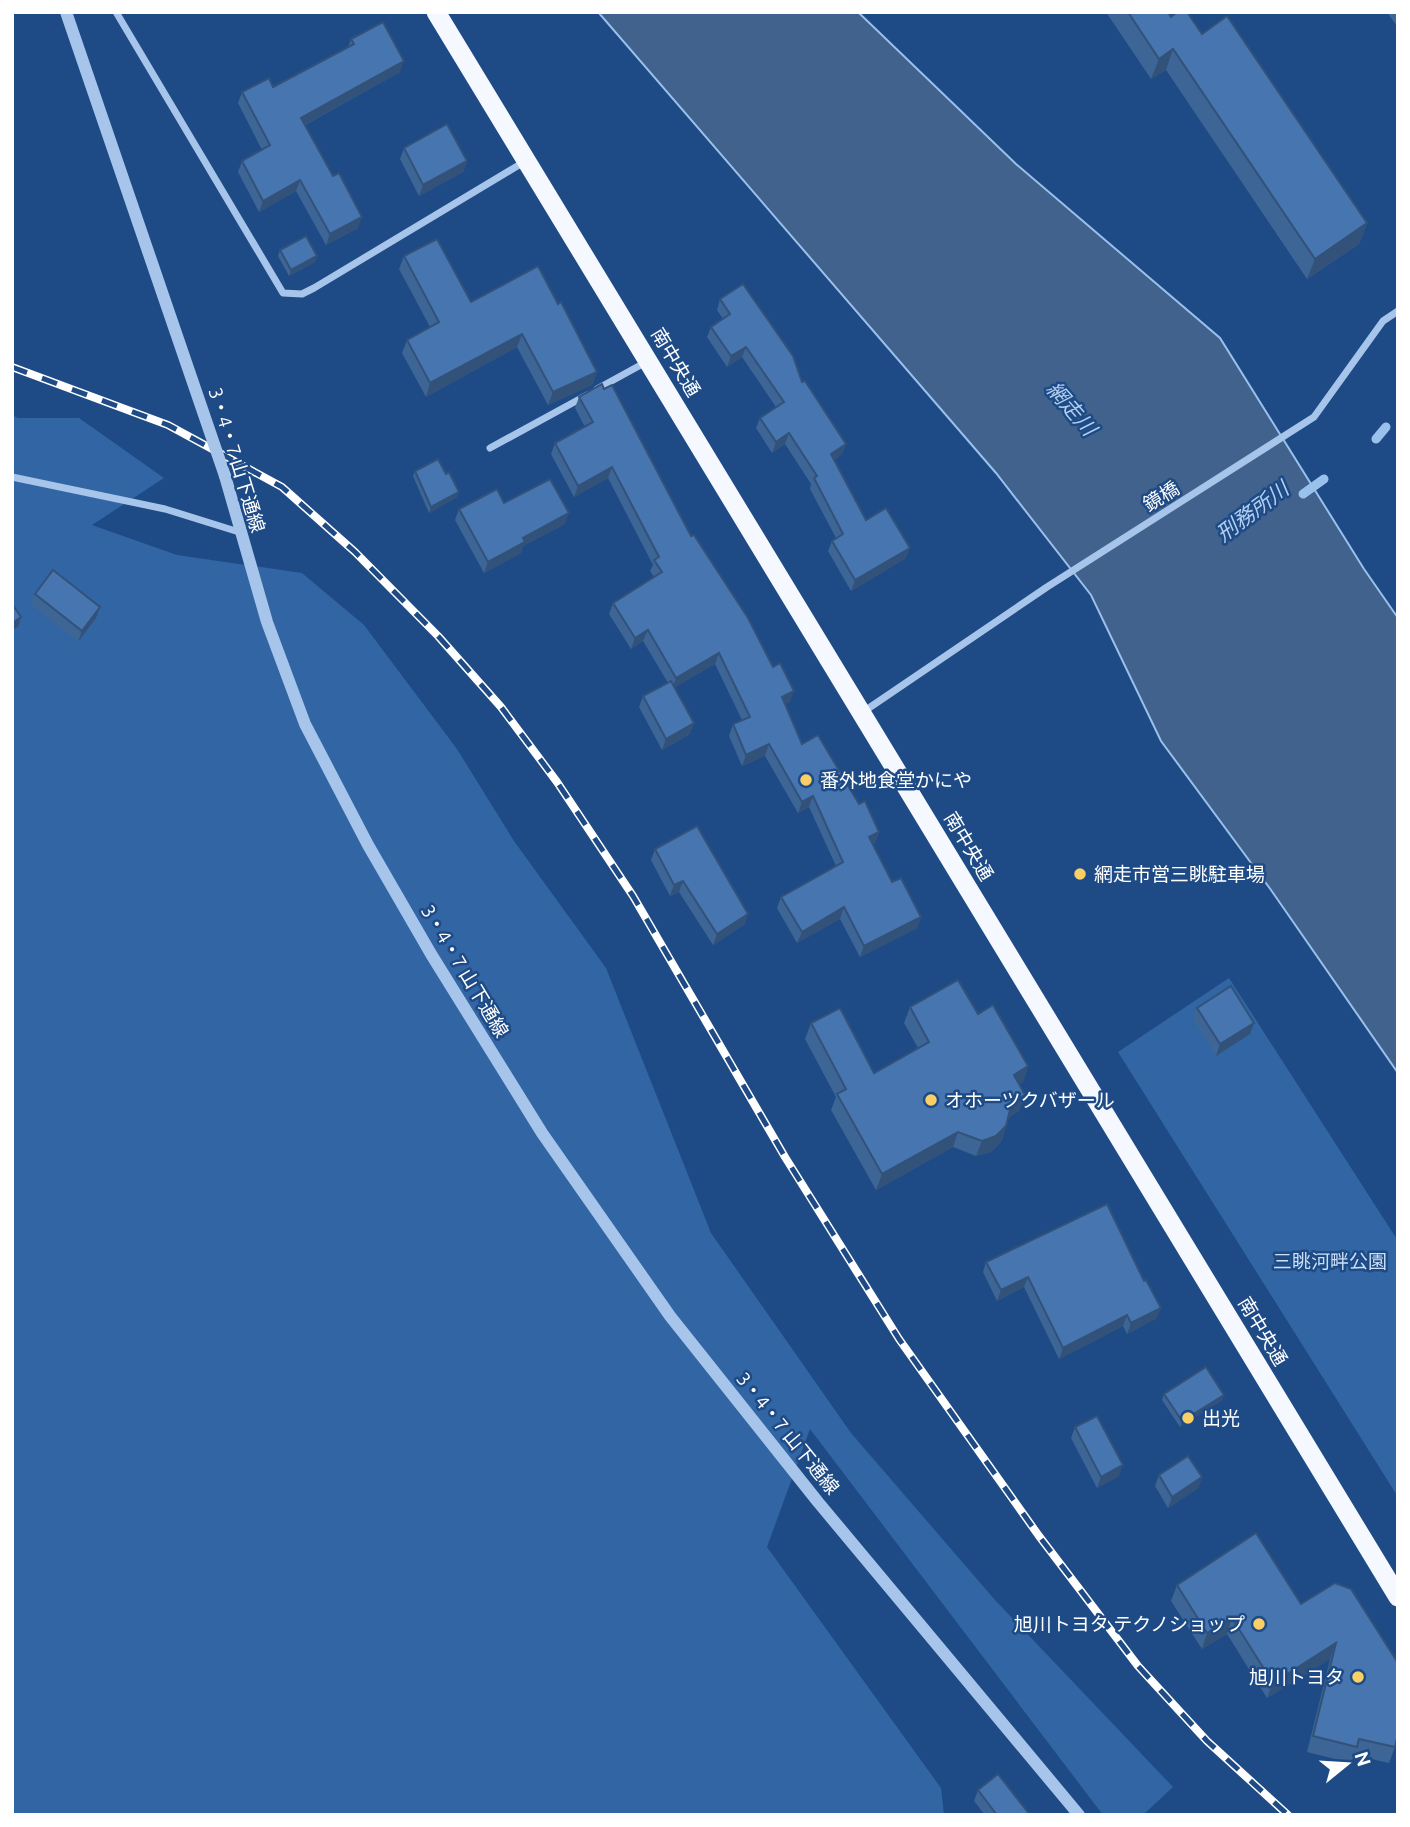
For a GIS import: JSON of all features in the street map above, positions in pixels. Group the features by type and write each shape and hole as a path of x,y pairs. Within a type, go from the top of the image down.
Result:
{"highway":[{"name":"南中央通","path":"436,12 1398,1597"}],"street":[{"name":"3・4・7 山下通線","path":"66,12 225,476 239,532 305,724 368,845 430,954 542,1133 670,1316 818,1502 1079,1815"},
{"path":"116,12 283,293 302,294 314,288 527,160"},
{"name":"鏡橋","path":"862,713 1047,587 1314,417 1383,321 1398,311"},
{"path":"491,448 649,361"},
{"path":"12,477 166,509 239,532"}],"green space":[{"path":"12,415 18,418 79,418 164,478 92,525 177,555 302,573 364,625 457,749 514,841 606,968 711,1233 851,1433 995,1600 1173,1787 1143,1815 1103,1815 810,1429 767,1547 941,1788 944,1815 12,1815"},
{"name":"三眺河畔公園","path":"1229,978 1398,1241 1398,1497 1118,1052"}],"water":[{"name":"網走川","path":"598,12 858,12 1016,164 1220,338 1364,569 1398,618 1398,1073 1271,890 1161,741 1091,595 996,473"}],"building":[{"path":"1128,12 1168,12 1171,17 1177,12 1187,12 1202,34 1227,16 1367,223 1315,259 1173,49 1159,59"},
{"path":"383,22 404,61 301,118 333,176 339,173 362,217 330,234 300,180 263,201 242,161 270,145 242,92 269,78 273,87 354,44 351,39"},
{"path":"447,124 467,161 423,185 404,148"},
{"path":"306,236 317,256 291,270 280,250"},
{"path":"437,239 471,302 538,266 558,304 561,302 597,372 553,392 522,334 430,383 407,340 439,322 404,256"},
{"path":"743,284 793,356 802,382 805,381 846,444 831,454 866,520 886,508 910,548 855,580 832,541 843,534 814,478 817,476 789,433 776,442 760,418 784,402 746,347 731,356 711,327 730,314 720,299"},
{"path":"602,384 604,389 612,385 691,536 694,535 748,618 773,667 780,663 794,691 782,697 802,744 818,735 859,804 865,801 879,832 869,837 892,882 901,878 921,917 864,946 844,907 802,932 781,897 843,862 813,796 802,802 769,744 746,755 733,724 750,717 719,653 676,678 648,630 635,638 613,603 662,572 654,560 659,557 612,467 578,486 555,443 593,422 579,397"},
{"path":"438,459 446,474 449,472 459,492 431,507 415,471"},
{"path":"550,479 569,513 523,538 525,542 488,562 459,509 497,489 504,503"},
{"path":"53,570 100,607 82,631 35,594"},
{"path":"12,604 21,617 12,623"},
{"path":"671,681 694,723 666,739 643,696"},
{"path":"697,826 748,914 717,934 683,881 674,885 655,849"},
{"name":"オホーツクバザール","path":"958,980 978,1014 993,1005 1028,1066 1014,1075 1025,1095 1012,1102 1006,1126 996,1136 982,1141 958,1132 882,1174 837,1094 846,1089 811,1023 840,1008 874,1073 929,1042 910,1007"},
{"path":"1231,986 1254,1023 1220,1044 1197,1008"},
{"path":"1107,1204 1144,1281 1146,1280 1161,1308 1131,1323 1127,1315 1063,1348 1028,1277 1001,1290 986,1262"},
{"path":"1206,1367 1224,1395 1182,1421 1164,1394"},
{"path":"1097,1416 1123,1465 1101,1477 1075,1427"},
{"path":"1188,1456 1202,1477 1172,1497 1159,1475"},
{"path":"1256,1533 1301,1604 1335,1583 1351,1589 1398,1663 1398,1734 1395,1747 1359,1739 1357,1747 1313,1736 1336,1643 1273,1683 1232,1618 1207,1633 1177,1585"},
{"path":"998,1774 1030,1815 997,1815 978,1790"}],"waterway":[{"name":"刑務所川","path":"1376,439 1386,427"},
{"name":"刑務所川","path":"1303,494 1324,479"}],"railway":[{"path":"12,367 168,425 282,487 355,552 438,636 501,707 557,782 633,896 785,1157 899,1339 1039,1536 1138,1666 1207,1741 1288,1815"}],"place":[{"name":"番外地食堂かにや","path":"806,780"},
{"name":"網走市営三眺駐車場","path":"1080,874"},
{"name":"オホーツクバザール","path":"931,1100"},
{"name":"出光","path":"1188,1418"},
{"name":"旭川トヨタ テクノショップ","path":"1259,1624"},
{"name":"旭川トヨタ","path":"1358,1677"}]}
